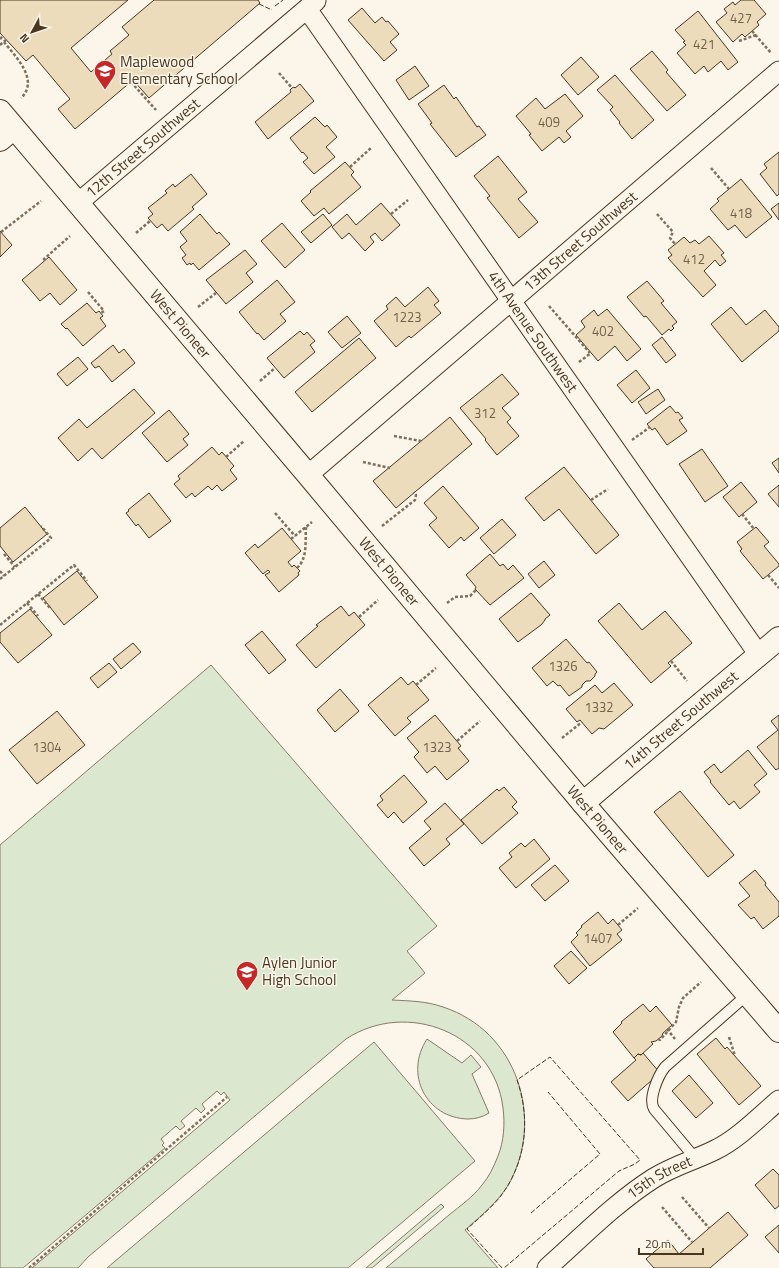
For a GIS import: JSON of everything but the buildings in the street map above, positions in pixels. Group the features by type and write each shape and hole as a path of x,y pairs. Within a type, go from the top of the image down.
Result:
{"main road":[{"name":"West Pioneer","path":"0,111 7,134 78,203 308,474 583,803 779,1030"},
{"name":"14th Street Southwest","path":"583,803 779,638"}],"street":[{"name":"12th Street Southwest","path":"78,203 312,4"},
{"name":"4th Avenue Southwest","path":"312,4 511,300 759,655"},
{"name":"13th Street Southwest","path":"308,474 511,300 777,64"},
{"name":"15th Street","path":"547,1268 638,1189 662,1173 715,1150 727,1143 779,1100"}],"lane":[{"path":"695,1158 654,1109 651,1098 665,1067 748,994"}],"path":[{"path":"752,31 777,64"},
{"path":"739,41 756,35"},
{"path":"0,39 3,36"},
{"path":"0,45 5,41 26,71 26,92 21,98"},
{"path":"279,73 292,88"},
{"path":"131,82 156,110"},
{"path":"350,167 371,148"},
{"path":"711,168 729,189"},
{"path":"391,214 408,200"},
{"path":"1,232 40,201"},
{"path":"657,214 672,232 670,238 675,244"},
{"path":"136,233 150,220"},
{"path":"45,260 44,258 70,236"},
{"path":"88,292 104,311 101,313"},
{"path":"198,307 216,293"},
{"path":"549,306 591,353 576,364"},
{"path":"260,381 275,368"},
{"path":"631,440 650,427"},
{"path":"394,436 421,441"},
{"path":"226,457 244,441"},
{"path":"363,462 390,468"},
{"path":"591,500 608,489"},
{"path":"382,526 415,500 416,495 414,492"},
{"path":"275,513 295,536"},
{"path":"742,514 754,529"},
{"path":"292,539 312,522"},
{"path":"0,579 51,538 41,526"},
{"path":"297,568 302,564 304,556 306,527"},
{"path":"4,554 15,567"},
{"path":"0,625 74,565 86,580"},
{"path":"0,571 4,576"},
{"path":"768,575 779,588"},
{"path":"447,602 458,596 470,596 476,590"},
{"path":"38,594 50,608"},
{"path":"359,617 378,600"},
{"path":"27,603 38,616"},
{"path":"671,661 687,681"},
{"path":"416,685 436,668"},
{"path":"457,742 480,721"},
{"path":"562,738 582,722"},
{"path":"618,925 638,908"},
{"path":"658,1039 660,1040 676,1022 679,1006 683,998 701,982"},
{"path":"729,1037 735,1056"},
{"path":"29,1268 227,1097"},
{"path":"682,1197 709,1228"},
{"path":"662,1207 692,1242"}],"green space":[{"name":"Aylen Junior High School","path":"211,665 437,926 407,951 425,973 392,1000 437,1005 469,1019 490,1036 506,1056 517,1080 523,1105 524,1132 520,1158 505,1191 465,1230 498,1268 386,1268 466,1201 485,1182 498,1156 502,1144 504,1126 503,1108 496,1082 483,1060 465,1043 444,1030 420,1023 395,1022 370,1027 346,1039 88,1257 78,1268 32,1268 230,1100 224,1092 221,1095 217,1091 202,1104 205,1109 201,1113 196,1108 181,1121 185,1126 180,1130 176,1126 161,1139 164,1143 162,1145 165,1148 23,1268 0,1268 0,845"},
{"path":"427,1039 462,1063 471,1055 481,1067 472,1074 489,1113 482,1117 473,1119 453,1117 441,1111 431,1102 423,1092 419,1079 418,1066 420,1052"},
{"path":"374,1042 475,1161 348,1268 107,1268"},
{"path":"441,1204 444,1207 372,1268 366,1268"}],"fence":[{"path":"275,6 283,0"},
{"path":"259,4 272,10"},
{"path":"502,1268 467,1229 500,1197 516,1170 524,1141 525,1126 524,1110 517,1080 550,1057 640,1160 635,1164 619,1171 504,1268"},
{"path":"531,1213 600,1154 548,1092"}],"place":[{"name":"Maplewood Elementary School","path":"105,90"},
{"name":"Aylen Junior High School","path":"247,992"}]}
